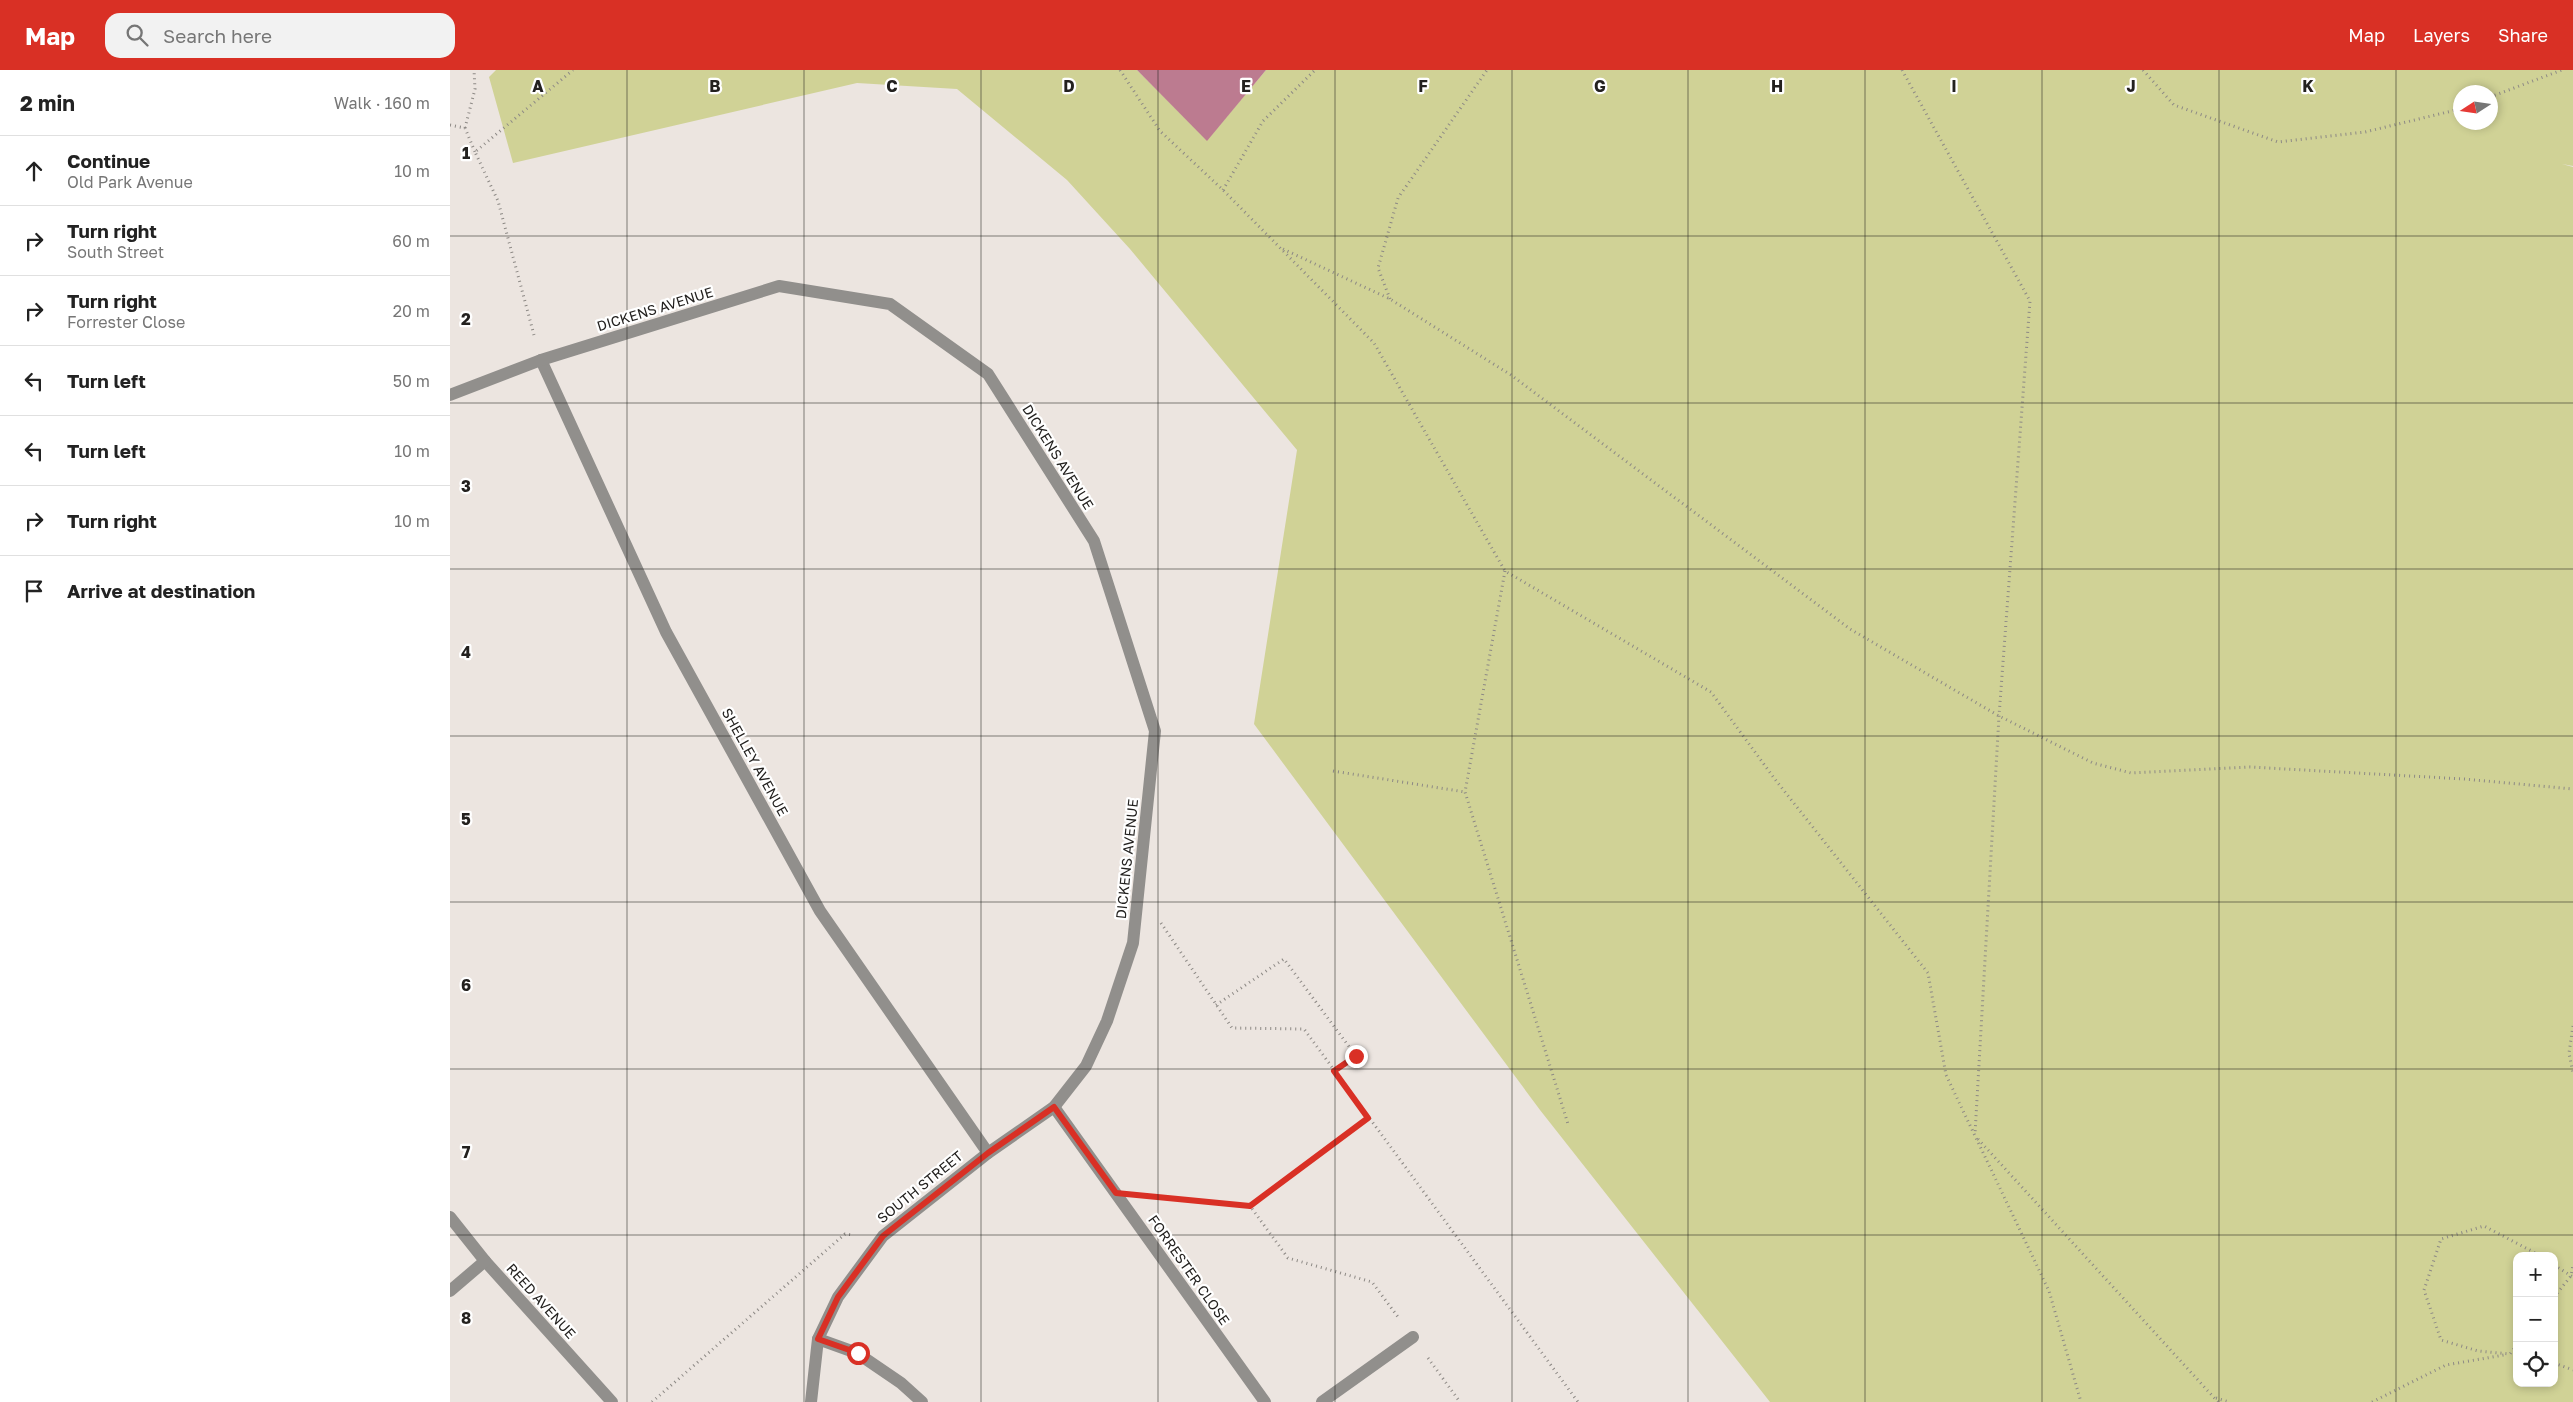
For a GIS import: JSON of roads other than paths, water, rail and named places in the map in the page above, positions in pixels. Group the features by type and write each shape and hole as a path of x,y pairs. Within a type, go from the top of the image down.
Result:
{"street":[{"name":"DICKENS AVENUE","path":"450,395 541,360 779,286 890,304 988,374 1094,541 1155,731 1133,943 1107,1021 1086,1066 1054,1107"},
{"name":"SHELLEY AVENUE","path":"541,360 666,632 815,903 988,1153"},
{"name":"SOUTH STREET","path":"812,1402 818,1339 838,1297 883,1236 988,1153 1054,1107"},
{"name":"FORRESTER CLOSE","path":"1054,1107 1265,1402"},
{"name":"REED AVENUE","path":"450,1217 485,1261 612,1402"},
{"path":"450,1291 485,1261"},
{"path":"1322,1402 1413,1337"},
{"path":"818,1339 858,1353 901,1383 922,1402"}]}
